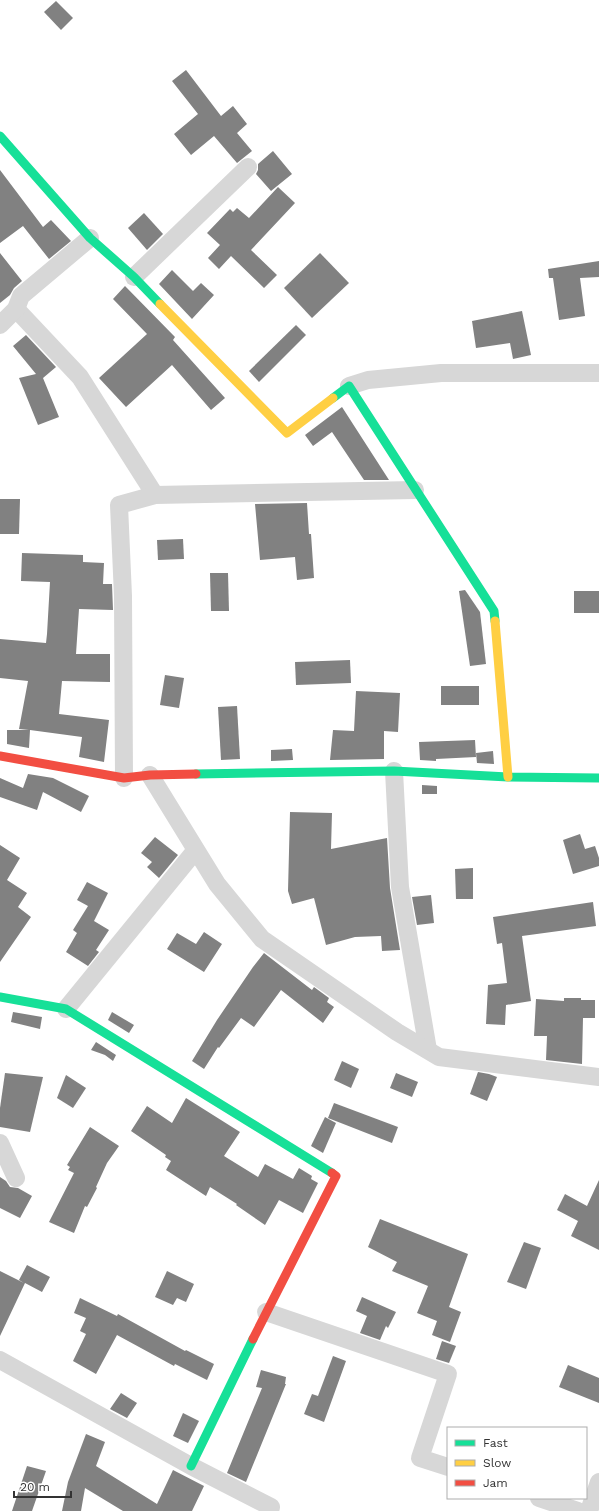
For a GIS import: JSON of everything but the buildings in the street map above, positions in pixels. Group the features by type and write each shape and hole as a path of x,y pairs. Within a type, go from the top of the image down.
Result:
{"street":[{"path":"0,136 90,238 134,277 287,433 349,386 368,380 441,373 599,373"},
{"path":"134,277 248,167"},
{"path":"0,325 16,309 21,296 90,238"},
{"path":"16,309 80,377 155,495"},
{"path":"349,386 494,611 508,776"},
{"path":"124,778 123,596 119,505 155,495 415,490"},
{"path":"0,756 124,778 150,775 394,771 599,778"},
{"path":"394,771 400,887 428,1050"},
{"path":"150,775 216,884 262,939 397,1032 439,1057 599,1077"},
{"path":"66,1009 195,851"},
{"path":"0,997 66,1009 336,1176 266,1312 191,1466"},
{"path":"0,1143 16,1178"},
{"path":"266,1312 448,1374 420,1458 447,1468"},
{"path":"0,1360 191,1466 271,1507 270,1511"},
{"path":"589,1511 599,1482"},
{"path":"542,1499 578,1511"}],"traffic: fast":[{"path":"0,136 90,238 134,277 160,304"},
{"path":"333,398 349,386 494,611 495,621"},
{"path":"196,774 394,771 508,777 599,778"},
{"path":"0,997 66,1009 332,1173"},
{"path":"191,1466 253,1339"}],"traffic: slow":[{"path":"160,304 287,433 333,398"},
{"path":"495,621 508,777"}],"traffic: jam":[{"path":"0,756 124,778 150,775 196,774"},
{"path":"253,1339 336,1176 332,1173"}]}
